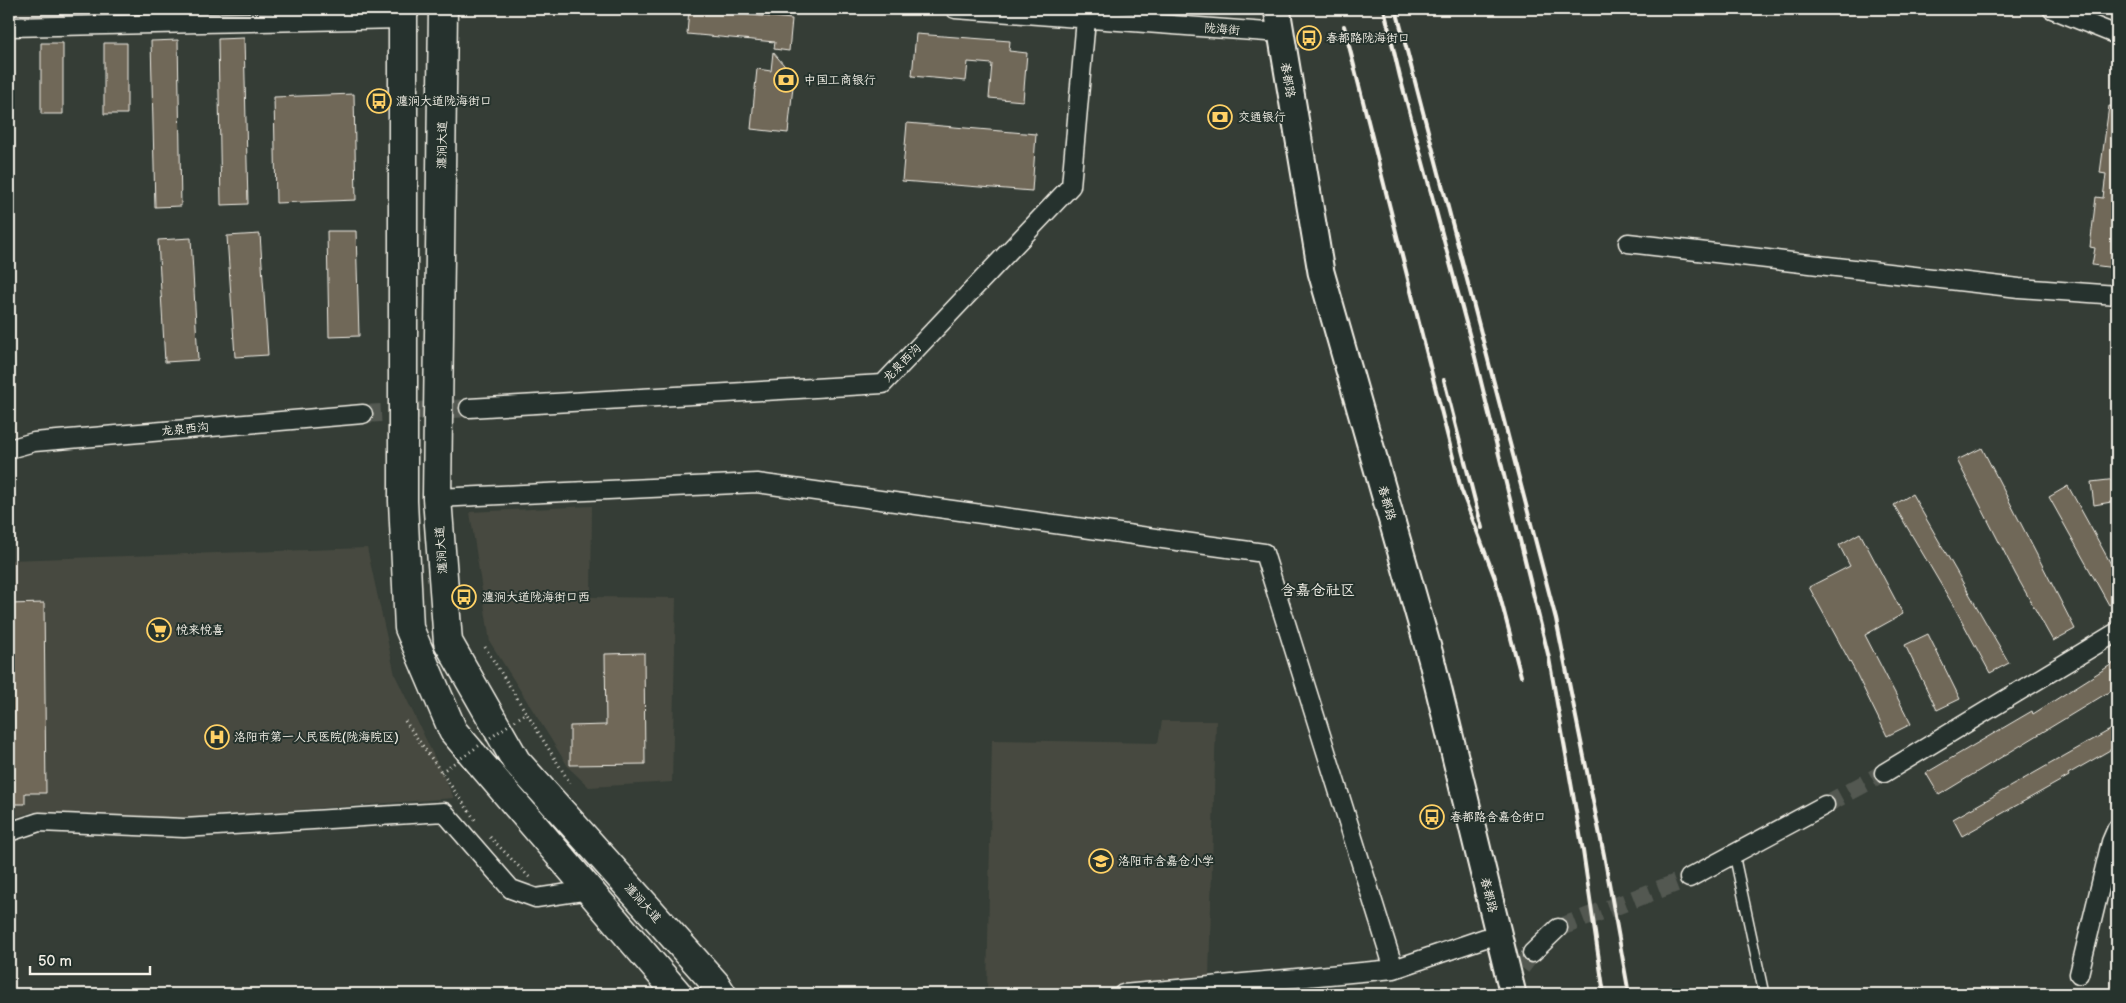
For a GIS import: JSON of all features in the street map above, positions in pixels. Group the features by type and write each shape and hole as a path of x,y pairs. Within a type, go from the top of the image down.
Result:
{"main road":[{"name":"瀍涧大道","path":"443,9 437,498 448,642 516,761 715,983 722,994"},
{"path":"406,12 403,501 409,628 453,731 678,994"},
{"name":"春都路","path":"1272,20 1307,275 1418,662 1492,937 1513,994"},
{"name":"春都路","path":"1492,937 1498,994"}],"street":[{"name":"陇海街","path":"955,9 1086,19 1272,20"},
{"path":"2052,9 2117,35"},
{"path":"9,27 406,12"},
{"name":"龙泉西沟","path":"468,408 883,384 1071,186 1086,19"},
{"path":"1628,243 2019,288 2117,294"},
{"name":"龙泉西沟","path":"9,448 34,442 363,414"},
{"path":"437,498 757,483 1264,553 1394,969"},
{"path":"1884,773 2117,632"},
{"path":"1690,878 1825,805"},
{"path":"9,832 40,822 184,828 444,812 511,889 536,898 589,890"},
{"path":"2079,974 2111,842 2117,828"},
{"path":"1532,953 1558,928"},
{"path":"1123,994 1394,969 1492,937"}],"lane":[{"path":"1734,854 1764,994"}],"path":[{"path":"485,647 570,783"},
{"path":"441,772 526,712"},
{"path":"405,721 480,827"},
{"path":"486,833 536,884"}],"shaded area":[{"path":"592,506 591,597 676,598 672,782 589,787 569,768 490,642 470,512"},
{"name":"洛阳市第一人民医院(陇海院区)","path":"367,548 395,675 454,798 193,818 32,812 9,819 9,560"},
{"name":"洛阳市含嘉仓小学","path":"1162,721 1216,721 1209,978 1035,994 987,994 992,740 1158,743"}],"building":[{"path":"689,9 792,19 789,51 774,49 775,42 687,34"},
{"path":"916,34 1010,41 1009,51 1027,53 1023,101 989,98 992,64 968,62 966,81 912,76"},
{"path":"244,38 248,204 221,205 218,39"},
{"path":"178,40 181,206 155,207 151,41"},
{"path":"41,43 63,43 63,114 41,114"},
{"path":"104,43 127,43 127,114 104,114"},
{"path":"773,52 794,77 788,133 751,129 757,69 771,71"},
{"path":"354,94 356,200 276,203 274,97"},
{"path":"2109,106 2117,107 2117,250 2115,268 2092,265 2095,248 2090,247 2096,197 2103,198 2106,174 2100,173"},
{"path":"907,123 1036,134 1032,191 902,181"},
{"path":"327,231 356,231 359,336 329,337"},
{"path":"260,234 268,355 235,357 227,236"},
{"path":"191,238 198,360 165,362 158,240"},
{"path":"1982,448 2075,629 2053,641 2016,575 1957,460"},
{"path":"2117,479 2117,501 2094,505 2091,482"},
{"path":"2068,486 2117,575 2117,600 2109,605 2049,497"},
{"path":"1912,494 2009,663 1990,673 1956,610 1894,505"},
{"path":"1860,533 1903,614 1865,635 1911,724 1887,736 1855,671 1809,587 1850,566 1839,545"},
{"path":"44,603 46,793 25,793 25,804 9,804 9,604"},
{"path":"1928,634 1960,699 1937,710 1905,645"},
{"path":"644,653 645,764 570,765 570,726 606,725 605,654"},
{"path":"2117,661 2117,687 1939,795 1926,773 2032,711 2033,714"},
{"path":"2117,726 2117,746 2068,774 2069,776 1962,836 1953,819"}],"tunnel":[{"path":"363,414 469,408"},
{"path":"1825,805 1884,773"},
{"path":"1558,928 1689,878"},
{"path":"1505,989 1532,953"}],"railway":[{"path":"1384,9 1400,77 1472,345 1549,658 1583,851 1604,994"},
{"path":"1396,9 1556,619 1604,855 1629,994"},
{"path":"1344,26 1461,489 1496,581"},
{"path":"1444,380 1482,528"},
{"path":"1494,574 1521,676"},
{"path":"1671,988 1672,994"}],"place":[{"name":"春都路陇海街口","path":"1309,38"},
{"name":"中国工商银行","path":"786,80"},
{"name":"瀍涧大道陇海街口","path":"379,101"},
{"name":"交通银行","path":"1220,117"},
{"name":"瀍涧大道陇海街口西","path":"464,597"},
{"name":"悦来悦喜","path":"159,630"},
{"name":"洛阳市第一人民医院(陇海院区)","path":"217,737"},
{"name":"春都路含嘉仓街口","path":"1432,817"},
{"name":"洛阳市含嘉仓小学","path":"1101,861"}],"district":[{"name":"含嘉仓社区","path":"1318,590"}]}
